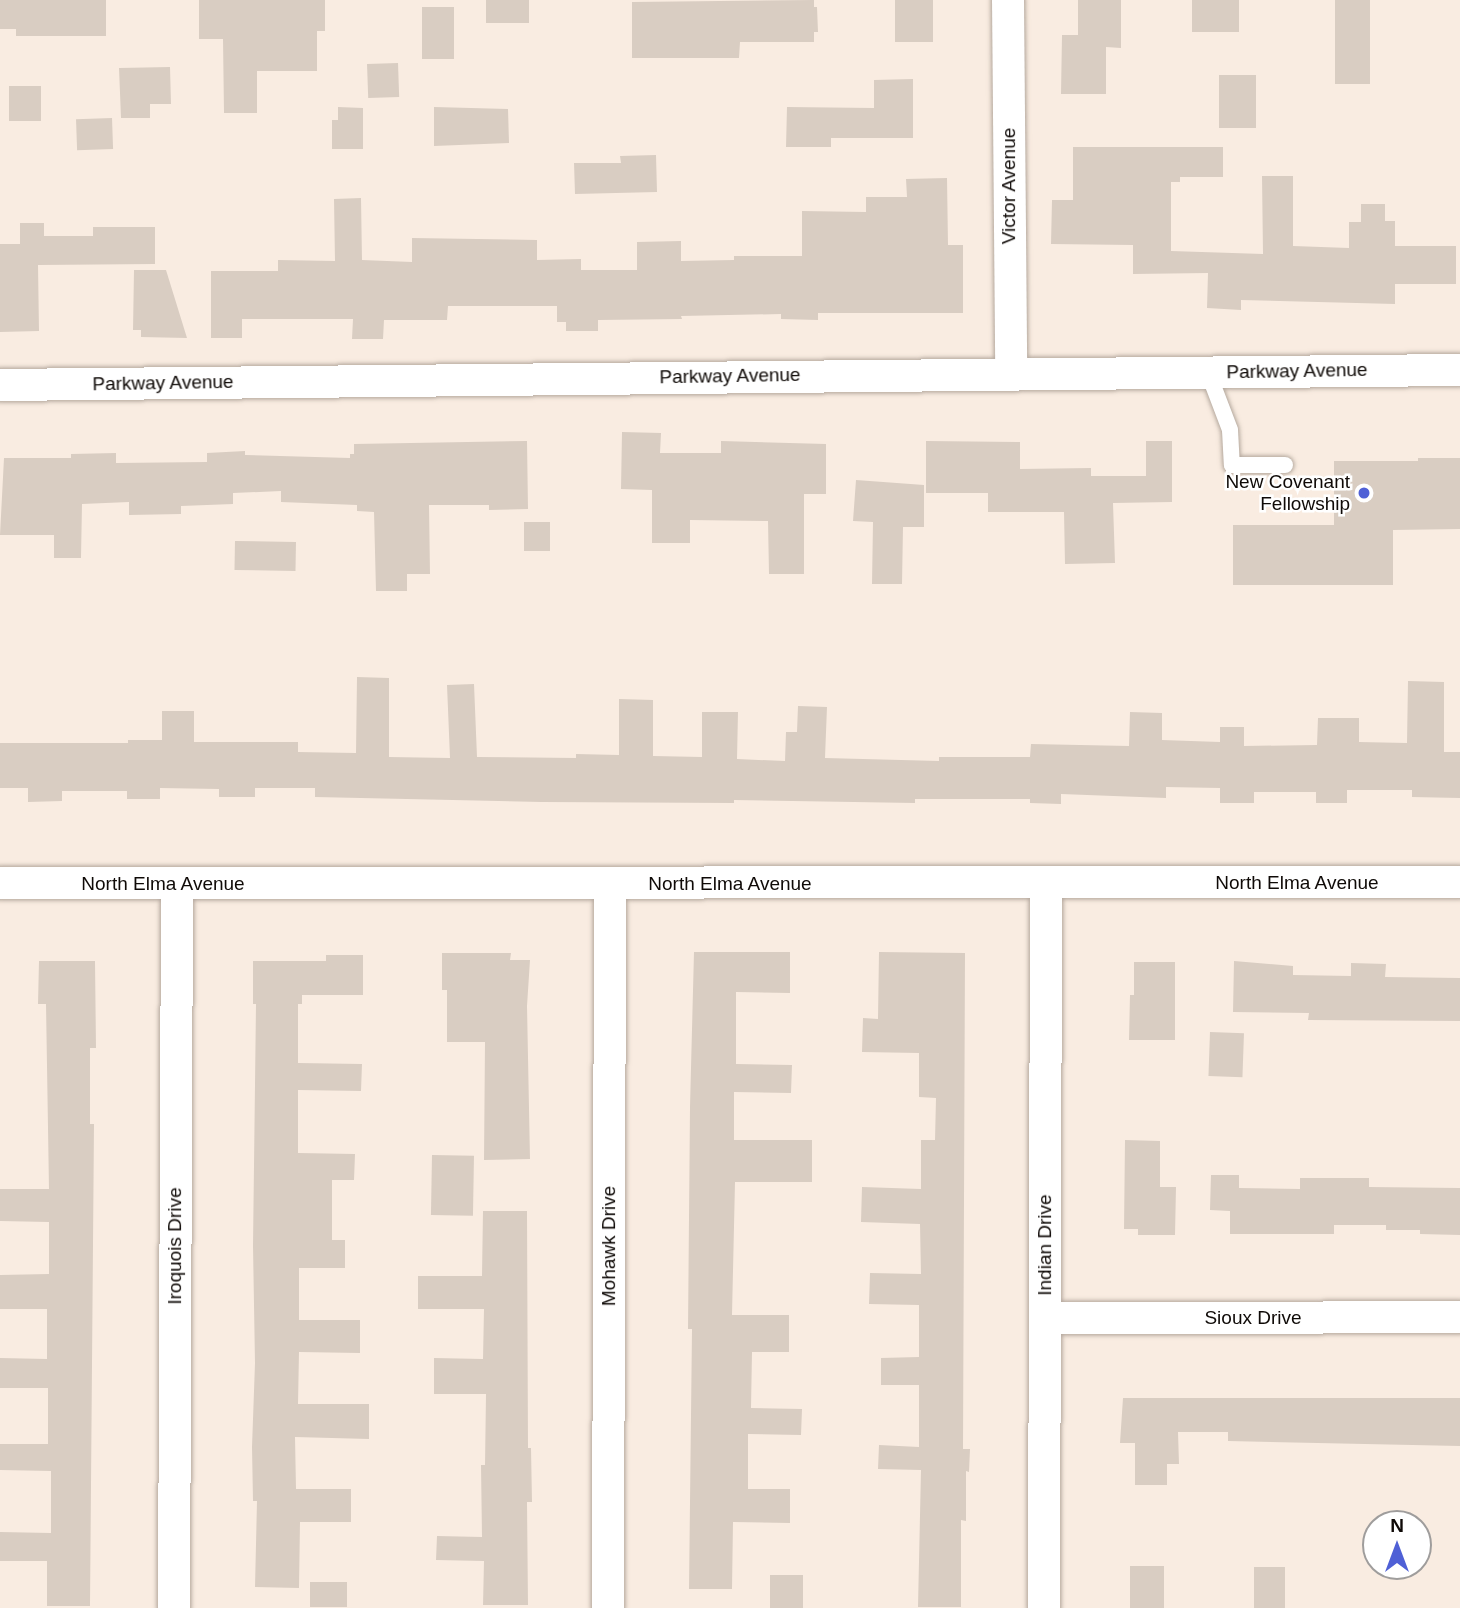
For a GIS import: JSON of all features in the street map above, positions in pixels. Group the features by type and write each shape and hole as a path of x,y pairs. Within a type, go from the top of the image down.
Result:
{"street":[{"name":"Victor Avenue","path":"1008,0 1011,373"},
{"name":"Parkway Avenue","path":"0,385 1460,370"},
{"name":"North Elma Avenue","path":"0,883 1460,882"},
{"name":"Indian Drive","path":"1044,1608 1046,883"},
{"name":"Iroquois Drive","path":"174,1608 177,884"},
{"name":"Mohawk Drive","path":"608,1608 610,884"},
{"name":"Sioux Drive","path":"1045,1318 1460,1317"}],"lane":[{"path":"1208,372 1230,430 1232,465 1285,465"}],"building":[{"path":"0,0 106,0 106,36 16,36 16,29 0,29"},
{"path":"199,0 325,0 325,31 317,31 317,71 257,71 257,113 224,113 223,39 199,39"},
{"path":"486,0 529,0 529,23 486,23"},
{"path":"814,0 814,7 817,7 818,32 814,32 814,42 740,42 739,58 632,58 632,2"},
{"path":"895,0 933,0 933,42 895,42"},
{"path":"1078,0 1121,0 1121,48 1106,47 1106,94 1061,94 1062,35 1078,35"},
{"path":"1192,0 1239,0 1239,32 1192,32"},
{"path":"1335,0 1370,0 1370,84 1335,84"},
{"path":"422,7 454,7 454,59 422,59"},
{"path":"398,63 399,97 368,98 367,64"},
{"path":"170,67 171,104 150,104 150,118 121,118 119,68"},
{"path":"1219,75 1256,75 1256,128 1219,128"},
{"path":"913,79 913,138 831,138 831,147 786,147 787,107 874,108 874,80"},
{"path":"9,86 41,86 41,121 9,121"},
{"path":"338,107 363,108 363,149 332,149 332,120 338,120"},
{"path":"434,107 508,109 509,143 434,146"},
{"path":"112,118 113,149 77,150 76,119"},
{"path":"1073,147 1223,147 1223,177 1180,177 1180,182 1171,182 1171,251 1263,254 1262,176 1293,176 1293,246 1349,248 1349,222 1361,222 1361,204 1385,204 1385,221 1395,221 1395,246 1456,246 1456,284 1395,284 1395,304 1241,300 1241,310 1207,308 1208,273 1133,274 1133,245 1051,244 1052,200 1073,200"},
{"path":"656,155 657,192 575,194 574,163 621,163 620,156"},
{"path":"947,178 948,245 963,245 963,313 818,313 818,320 781,319 781,314 681,316 682,319 598,320 598,331 566,331 566,322 557,322 557,306 448,306 447,320 384,320 383,339 352,339 353,319 242,319 242,338 211,338 211,271 278,271 278,260 335,261 334,199 361,198 362,260 412,262 412,238 537,240 537,260 581,259 581,270 637,270 637,242 681,241 681,261 734,260 734,256 802,256 802,211 866,212 866,197 907,197 906,179"},
{"path":"20,223 44,223 44,236 93,236 93,227 155,227 155,264 38,265 39,331 0,332 0,244 20,244"},
{"path":"134,270 166,270 187,338 141,337 141,330 133,330"},
{"path":"622,432 661,433 660,453 721,453 721,441 826,444 826,494 804,494 804,574 769,574 768,521 690,520 690,543 652,543 652,490 621,489"},
{"path":"527,441 528,509 489,510 489,505 429,505 430,574 407,574 407,591 376,591 374,512 357,511 357,505 281,502 281,491 233,493 233,504 181,506 181,514 129,515 129,502 82,504 81,558 54,558 54,535 0,535 4,458 71,458 71,454 116,453 116,463 207,462 207,453 245,451 245,455 350,458 350,454 354,454 354,444"},
{"path":"926,441 1020,442 1020,469 1091,468 1091,476 1146,476 1146,441 1172,441 1172,502 1113,503 1115,563 1065,564 1064,512 988,512 988,493 926,493"},
{"name":"New Covenant Fellowship","path":"1418,458 1460,458 1460,529 1393,530 1393,585 1233,585 1233,525 1334,525 1334,461 1418,461"},
{"path":"856,480 924,485 924,527 903,527 902,584 872,584 873,522 853,521"},
{"path":"524,522 550,522 550,551 524,551"},
{"path":"235,541 296,542 295,571 234,570"},
{"path":"357,677 389,678 389,757 450,758 447,685 474,684 477,757 576,758 576,754 619,755 619,699 653,700 653,756 702,757 702,712 738,712 737,759 785,761 786,732 797,732 798,706 827,707 825,758 939,761 939,757 1030,757 1031,744 1129,746 1130,712 1162,713 1162,740 1220,742 1220,727 1244,727 1244,746 1317,745 1318,718 1359,718 1359,742 1407,743 1408,681 1444,682 1444,752 1460,752 1460,798 1412,797 1412,790 1347,790 1347,803 1316,803 1316,792 1254,792 1254,803 1220,803 1220,788 1166,787 1166,798 1061,794 1061,804 1030,803 1030,799 915,799 915,803 734,800 734,803 542,802 315,797 315,788 255,788 255,797 219,797 219,789 160,788 160,799 127,799 127,791 62,791 62,801 28,802 28,788 0,788 0,743 128,743 128,740 162,740 162,711 194,711 194,742 298,742 298,752 356,753"},
{"path":"694,952 790,952 790,993 736,992 736,1064 792,1065 791,1093 734,1092 734,1140 812,1140 812,1182 735,1182 732,1315 789,1315 789,1352 752,1352 751,1408 802,1409 801,1435 748,1434 748,1489 790,1489 790,1523 733,1522 732,1589 689,1589 692,1329 688,1329"},
{"path":"879,952 965,953 963,1449 970,1449 969,1472 966,1471 966,1521 961,1520 961,1607 918,1607 921,1470 878,1469 879,1445 919,1447 919,1385 881,1385 881,1358 919,1357 919,1305 869,1304 870,1273 921,1274 920,1224 861,1222 862,1187 921,1189 921,1140 935,1140 936,1098 919,1097 919,1053 862,1052 863,1018 878,1019"},
{"path":"442,953 511,953 510,960 530,960 527,1006 530,1159 484,1160 485,1042 447,1042 447,990 442,990"},
{"path":"326,955 363,955 363,995 302,995 302,1004 298,1004 298,1063 362,1064 361,1091 298,1090 298,1153 355,1154 354,1180 332,1180 332,1240 345,1240 345,1268 299,1268 299,1320 360,1320 360,1353 299,1352 298,1404 369,1404 369,1439 295,1437 296,1489 351,1489 351,1522 300,1522 299,1588 255,1587 257,1501 253,1501 252,1447 255,1363 253,1246 256,1004 253,1004 253,961 326,961"},
{"path":"39,961 95,961 96,1048 90,1048 90,1124 94,1124 90,1606 47,1606 47,1561 0,1561 0,1532 51,1533 51,1471 0,1470 0,1444 48,1444 48,1388 0,1388 0,1358 47,1359 47,1309 0,1309 0,1275 49,1274 49,1222 0,1221 0,1189 49,1189 46,1004 38,1004"},
{"path":"1234,961 1293,966 1293,975 1351,976 1351,963 1386,964 1385,977 1460,978 1460,1021 1308,1020 1309,1013 1233,1012"},
{"path":"1134,962 1175,962 1175,1040 1129,1040 1130,995 1134,995"},
{"path":"1210,1032 1244,1033 1242,1077 1208,1076"},
{"path":"1125,1140 1160,1141 1160,1187 1176,1187 1175,1235 1138,1235 1138,1229 1124,1229"},
{"path":"432,1155 474,1156 473,1216 431,1215"},
{"path":"1211,1175 1239,1175 1239,1188 1300,1189 1300,1178 1369,1178 1369,1187 1460,1188 1460,1235 1420,1234 1420,1230 1386,1230 1386,1225 1334,1225 1334,1234 1230,1234 1230,1211 1210,1210"},
{"path":"483,1211 527,1211 528,1448 531,1448 532,1502 527,1502 528,1605 483,1605 484,1561 436,1560 437,1536 482,1537 481,1465 485,1465 486,1394 434,1394 434,1358 483,1359 484,1309 418,1309 418,1276 482,1276"},
{"path":"1123,1398 1460,1398 1460,1446 1228,1441 1228,1432 1178,1432 1179,1464 1167,1464 1167,1485 1135,1485 1135,1443 1120,1443"},
{"path":"1130,1566 1164,1566 1164,1608 1130,1608"},
{"path":"1254,1567 1285,1567 1285,1608 1254,1608"},
{"path":"770,1575 803,1575 803,1608 770,1608"},
{"path":"310,1582 347,1582 347,1607 310,1607"}],"place":[{"name":"New Covenant Fellowship","path":"1364,493"}]}
